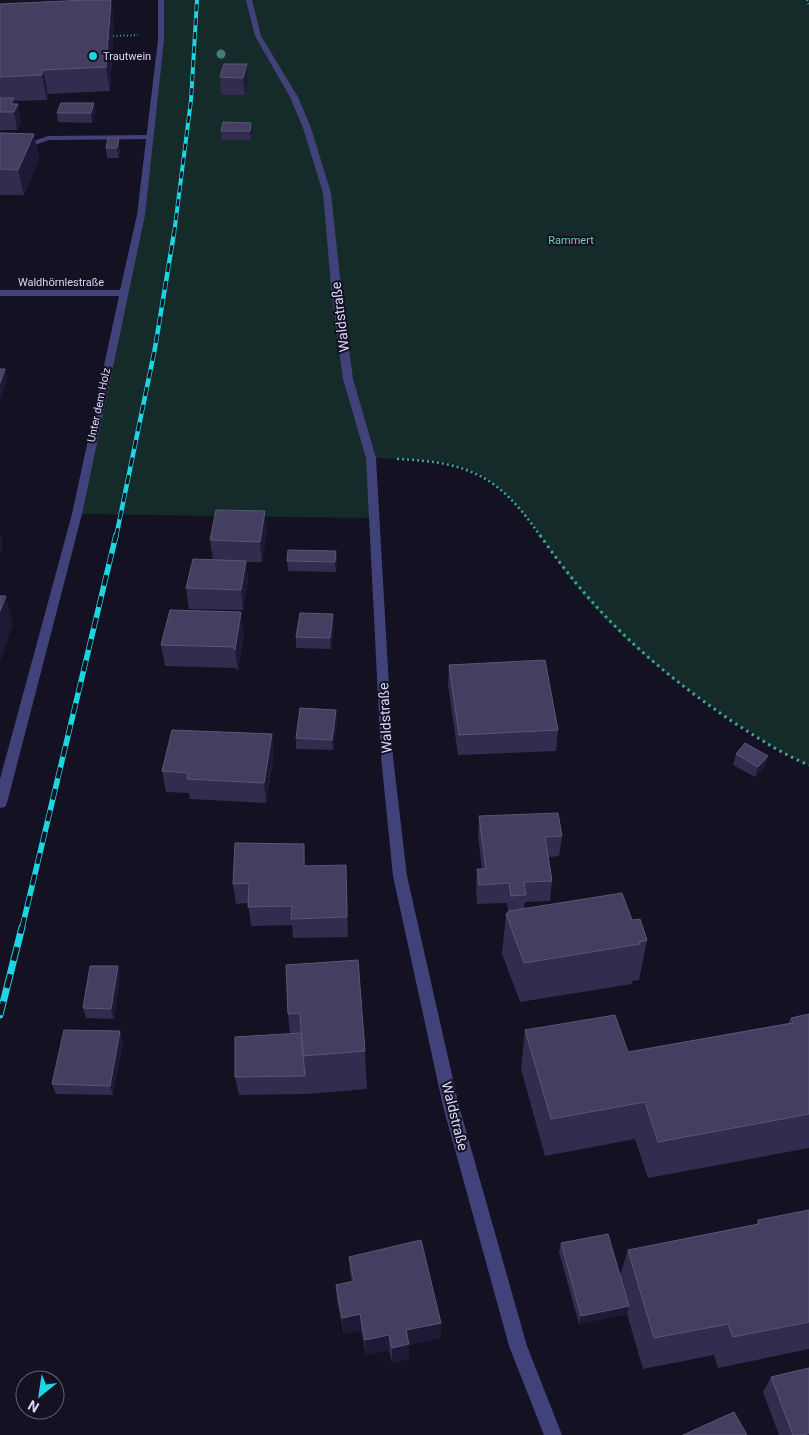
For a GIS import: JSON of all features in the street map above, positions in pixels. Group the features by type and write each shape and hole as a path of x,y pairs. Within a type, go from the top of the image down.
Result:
{"street":[{"name":"Unter dem Holz","path":"0,803 77,514 122,293 141,215 161,40 161,0"},
{"name":"Waldstraße","path":"249,0 258,36 294,97 307,128 327,193 337,297 348,379 371,458 387,757 400,876 451,1106 518,1346 553,1435"},
{"path":"0,146 23,146 48,138 150,137"},
{"name":"Waldhörnlestraße","path":"0,293 122,293"}],"path":[{"path":"807,0 809,6"},
{"path":"371,458 444,462 466,468 484,477 507,493 581,592 627,639 706,704 790,758 809,765"}],"green space":[{"name":"Rammert","path":"161,0 809,0 809,765 777,749 725,715 657,666 596,610 568,576 524,514 512,501 485,478 459,466 415,459 371,458 374,518 77,514 141,215 161,40"}],"building":[{"path":"111,0 106,67 43,70 42,75 0,77 0,4"},
{"path":"224,64 247,64 243,78 220,77"},
{"path":"0,98 14,98 11,104 18,104 14,112 0,112"},
{"path":"61,103 94,103 91,113 57,113"},
{"path":"223,122 251,123 250,131 221,131"},
{"path":"0,133 34,134 18,170 0,169"},
{"path":"108,138 119,138 117,148 106,148"},
{"path":"0,369 5,369 0,383"},
{"path":"216,510 265,511 260,542 210,540"},
{"path":"288,550 336,551 335,562 287,561"},
{"path":"193,559 246,561 241,590 186,588"},
{"path":"0,596 6,596 0,611"},
{"path":"170,610 241,612 235,650 234,647 161,645"},
{"path":"300,613 333,614 330,638 296,637"},
{"path":"545,660 558,730 459,735 449,665"},
{"path":"300,708 336,710 332,740 296,738"},
{"path":"172,730 272,734 264,783 187,779 188,773 162,771"},
{"path":"745,743 768,756 758,767 736,754"},
{"path":"558,813 562,836 545,837 552,881 524,882 526,895 511,896 509,883 479,885 477,869 486,869 479,816"},
{"path":"235,843 304,844 304,866 346,865 347,917 291,919 292,906 248,907 249,883 233,884"},
{"path":"622,893 632,920 640,919 647,940 639,942 640,944 524,963 506,914 509,911"},
{"path":"358,960 365,1051 303,1056 300,1013 288,1014 286,965"},
{"path":"90,966 118,966 111,1009 83,1008"},
{"path":"809,1014 809,1114 658,1142 645,1102 551,1119 525,1030 615,1015 628,1052 793,1023 791,1018"},
{"path":"64,1030 120,1031 110,1086 52,1084"},
{"path":"301,1033 305,1076 235,1077 235,1037"},
{"path":"809,1210 809,1322 733,1337 728,1324 654,1338 628,1250 759,1224 758,1220"},
{"path":"608,1234 629,1306 581,1316 561,1243"},
{"path":"421,1240 441,1323 406,1330 409,1344 392,1348 389,1335 365,1340 360,1314 342,1318 336,1285 354,1281 349,1257"},
{"path":"809,1368 809,1433 793,1435 771,1377"},
{"path":"734,1412 747,1435 683,1435"}],"railway":[{"path":"174,234 191,100 197,0"},
{"path":"116,537 155,348 174,233"},
{"path":"22,928 116,535"},
{"path":"0,1015 22,927"}],"place":[{"name":"Trautwein","path":"93,56"}]}
